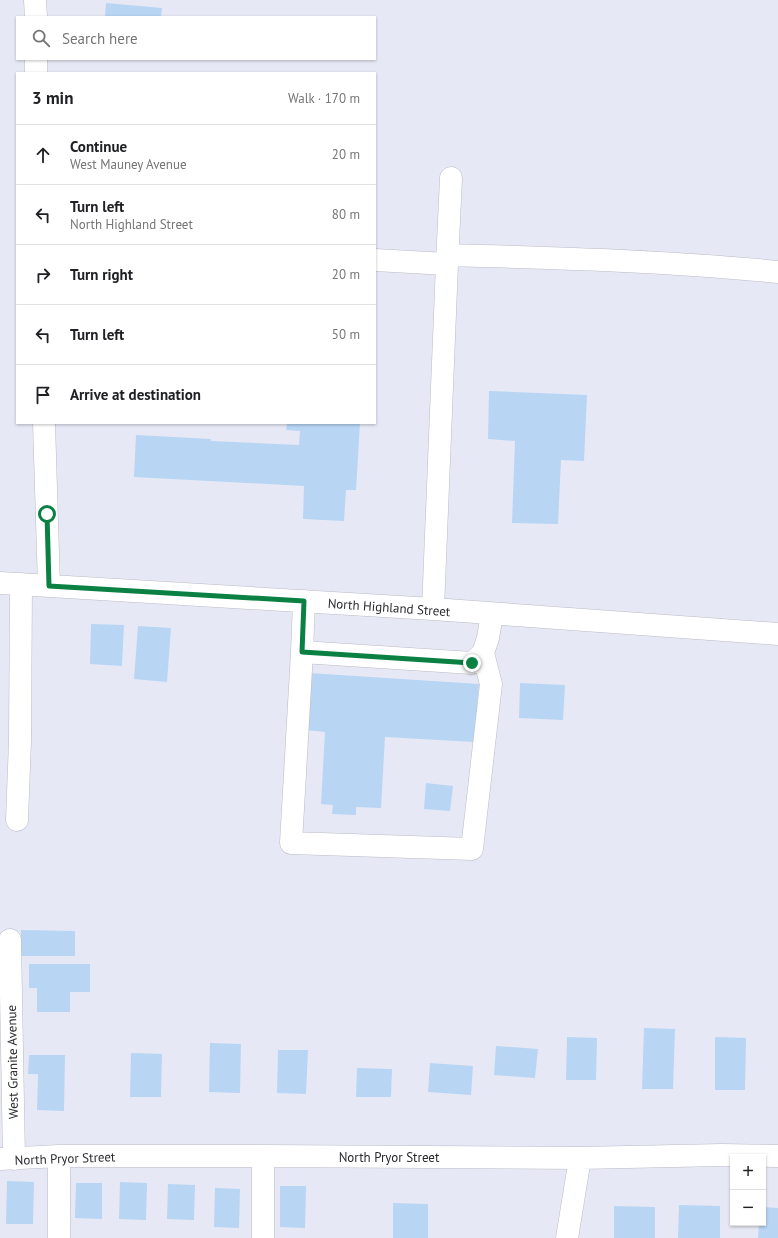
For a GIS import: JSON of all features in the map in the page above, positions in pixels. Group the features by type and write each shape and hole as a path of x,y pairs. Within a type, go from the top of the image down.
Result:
{"street":[{"path":"35,0 36,16"},
{"path":"36,60 36,72"},
{"path":"433,609 451,178"},
{"path":"376,260 557,258 703,265 778,272"},
{"path":"44,424 49,586"},
{"path":"11,583 20,741 17,820"},
{"name":"North Highland Street","path":"11,583 433,609 778,634"},
{"path":"304,601 291,843 472,849 492,684 483,653"},
{"path":"302,652 472,663 483,653 488,638 492,614"},
{"name":"West Granite Avenue","path":"7,1159 10,940"},
{"name":"North Pryor Street","path":"7,1159 59,1156 580,1158 722,1155 778,1156"},
{"path":"59,1156 59,1238"},
{"path":"263,1238 264,1156"},
{"path":"567,1238 580,1158"}],"building":[{"path":"106,3 162,8 161,16 105,16"},
{"path":"489,391 587,395 584,461 561,460 558,524 512,523 515,441 488,439"},
{"path":"287,424 360,424 356,490 346,490 344,521 303,519 304,486 134,477 136,435 211,439 211,441 299,445 300,431 286,430"},
{"path":"91,624 124,625 122,666 90,664"},
{"path":"138,626 171,628 167,682 134,679"},
{"path":"309,673 479,684 477,707 485,707 474,742 385,737 381,808 356,807 356,815 332,814 333,805 321,804 325,732 305,730"},
{"path":"520,683 565,685 563,720 519,718"},
{"path":"426,783 453,786 450,811 424,809"},
{"path":"21,930 75,931 75,956 21,956"},
{"path":"29,964 90,964 90,992 70,992 70,1012 37,1012 37,988 29,988"},
{"path":"644,1028 675,1029 673,1089 642,1089"},
{"path":"567,1037 597,1038 596,1080 566,1080"},
{"path":"715,1037 746,1038 745,1090 715,1090"},
{"path":"210,1043 241,1044 240,1093 209,1092"},
{"path":"496,1046 538,1049 535,1078 494,1075"},
{"path":"278,1050 308,1050 306,1094 277,1093"},
{"path":"131,1053 162,1054 161,1097 130,1097"},
{"path":"29,1055 65,1055 64,1111 37,1110 38,1074 28,1074"},
{"path":"430,1063 473,1066 471,1095 428,1092"},
{"path":"357,1068 392,1069 391,1097 356,1097"},
{"path":"7,1181 34,1182 33,1224 6,1224"},
{"path":"120,1182 147,1183 146,1220 119,1219"},
{"path":"76,1183 102,1183 102,1219 75,1218"},
{"path":"168,1184 195,1185 194,1220 167,1219"},
{"path":"280,1186 306,1186 305,1228 280,1227"},
{"path":"215,1188 240,1189 239,1228 214,1227"},
{"path":"393,1203 428,1204 428,1238 393,1238"},
{"path":"679,1205 720,1206 720,1238 678,1238"},
{"path":"614,1206 655,1207 655,1238 614,1238"},
{"path":"766,1207 778,1208 778,1238 758,1238 759,1226 766,1226"}],"route":[{"path":"47,514 49,586 304,601 302,652 472,663"}]}
